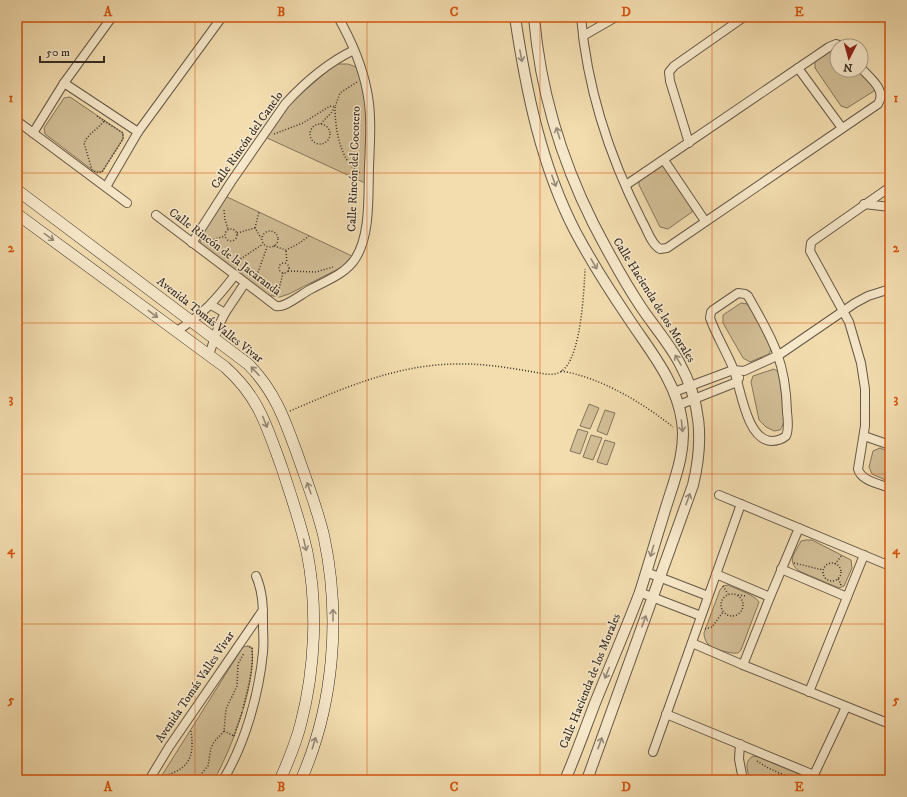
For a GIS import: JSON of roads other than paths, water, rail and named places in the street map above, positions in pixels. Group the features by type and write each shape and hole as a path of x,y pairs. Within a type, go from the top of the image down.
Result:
{"main road":[{"name":"Avenida Tomás Valles Vivar","path":"17,190 248,364 259,375 271,392 283,414 304,472 319,520 328,558 332,607 332,658 327,696 312,753 301,780"},
{"path":"17,214 230,371 244,385 261,412 291,496 304,540 309,564 312,595 313,627 309,681 301,724 280,780"}],"street":[{"path":"33,133 64,83 112,17"},
{"path":"106,187 138,132 222,17"},
{"name":"Calle Rincón del Cocotero","path":"280,307 303,293 335,277 348,267 355,259 364,238 368,204 370,109 365,81 347,32 338,17"},
{"name":"Calle Hacienda de los Morales","path":"514,17 537,128 554,180 575,230 586,250 608,288 658,362 674,392 679,406 683,435 677,474 640,592 565,780"},
{"name":"Calle Hacienda de los Morales","path":"534,17 540,62 550,107 568,164 592,221 622,277 679,361 694,399 700,434 700,447 693,485 659,577 589,779"},
{"path":"581,17 587,64 603,125 626,185 654,244 660,249 667,248 878,104 881,100 881,91 869,77"},
{"path":"583,36 616,17"},
{"path":"689,143 670,81 670,72 674,66 742,17"},
{"path":"626,185 829,47"},
{"name":"Calle Rincón del Canelo","path":"196,243 231,182 285,104 318,72 354,50"},
{"path":"798,68 842,128"},
{"path":"64,83 138,132"},
{"path":"17,121 127,203"},
{"path":"664,160 706,221"},
{"path":"890,187 813,241 810,247 811,255 844,311 854,335 862,371 865,397 864,436 858,469 859,473 863,477 890,488"},
{"path":"864,204 890,207"},
{"name":"Calle Rincón de la Jacaranda","path":"156,216 196,243 272,304 280,307"},
{"path":"177,331 211,305 235,275"},
{"path":"608,288 622,277"},
{"path":"209,355 214,338 225,313 245,283"},
{"path":"679,406 737,382 744,371 778,354 868,296 890,289"},
{"path":"738,293 748,296 770,334 778,354 785,385 788,429 784,438 769,440 757,434 750,424 733,370 711,321 710,316 713,310 738,293"},
{"path":"211,305 225,313"},
{"path":"674,392 733,370 744,371"},
{"path":"864,436 890,445"},
{"path":"719,495 890,566"},
{"path":"653,752 741,504"},
{"path":"743,665 799,528"},
{"path":"809,692 864,555"},
{"path":"781,569 847,597"},
{"path":"646,572 708,596"},
{"path":"716,574 770,597"},
{"path":"223,780 236,754 253,707 260,678 264,650 263,610 261,588 256,576"},
{"path":"640,592 701,616"},
{"name":"Avenida Tomás Valles Vivar","path":"149,780 169,747 263,610"},
{"path":"692,643 890,724"},
{"path":"666,714 740,744 810,778 846,707"},
{"path":"740,744 740,766 743,780"}]}
